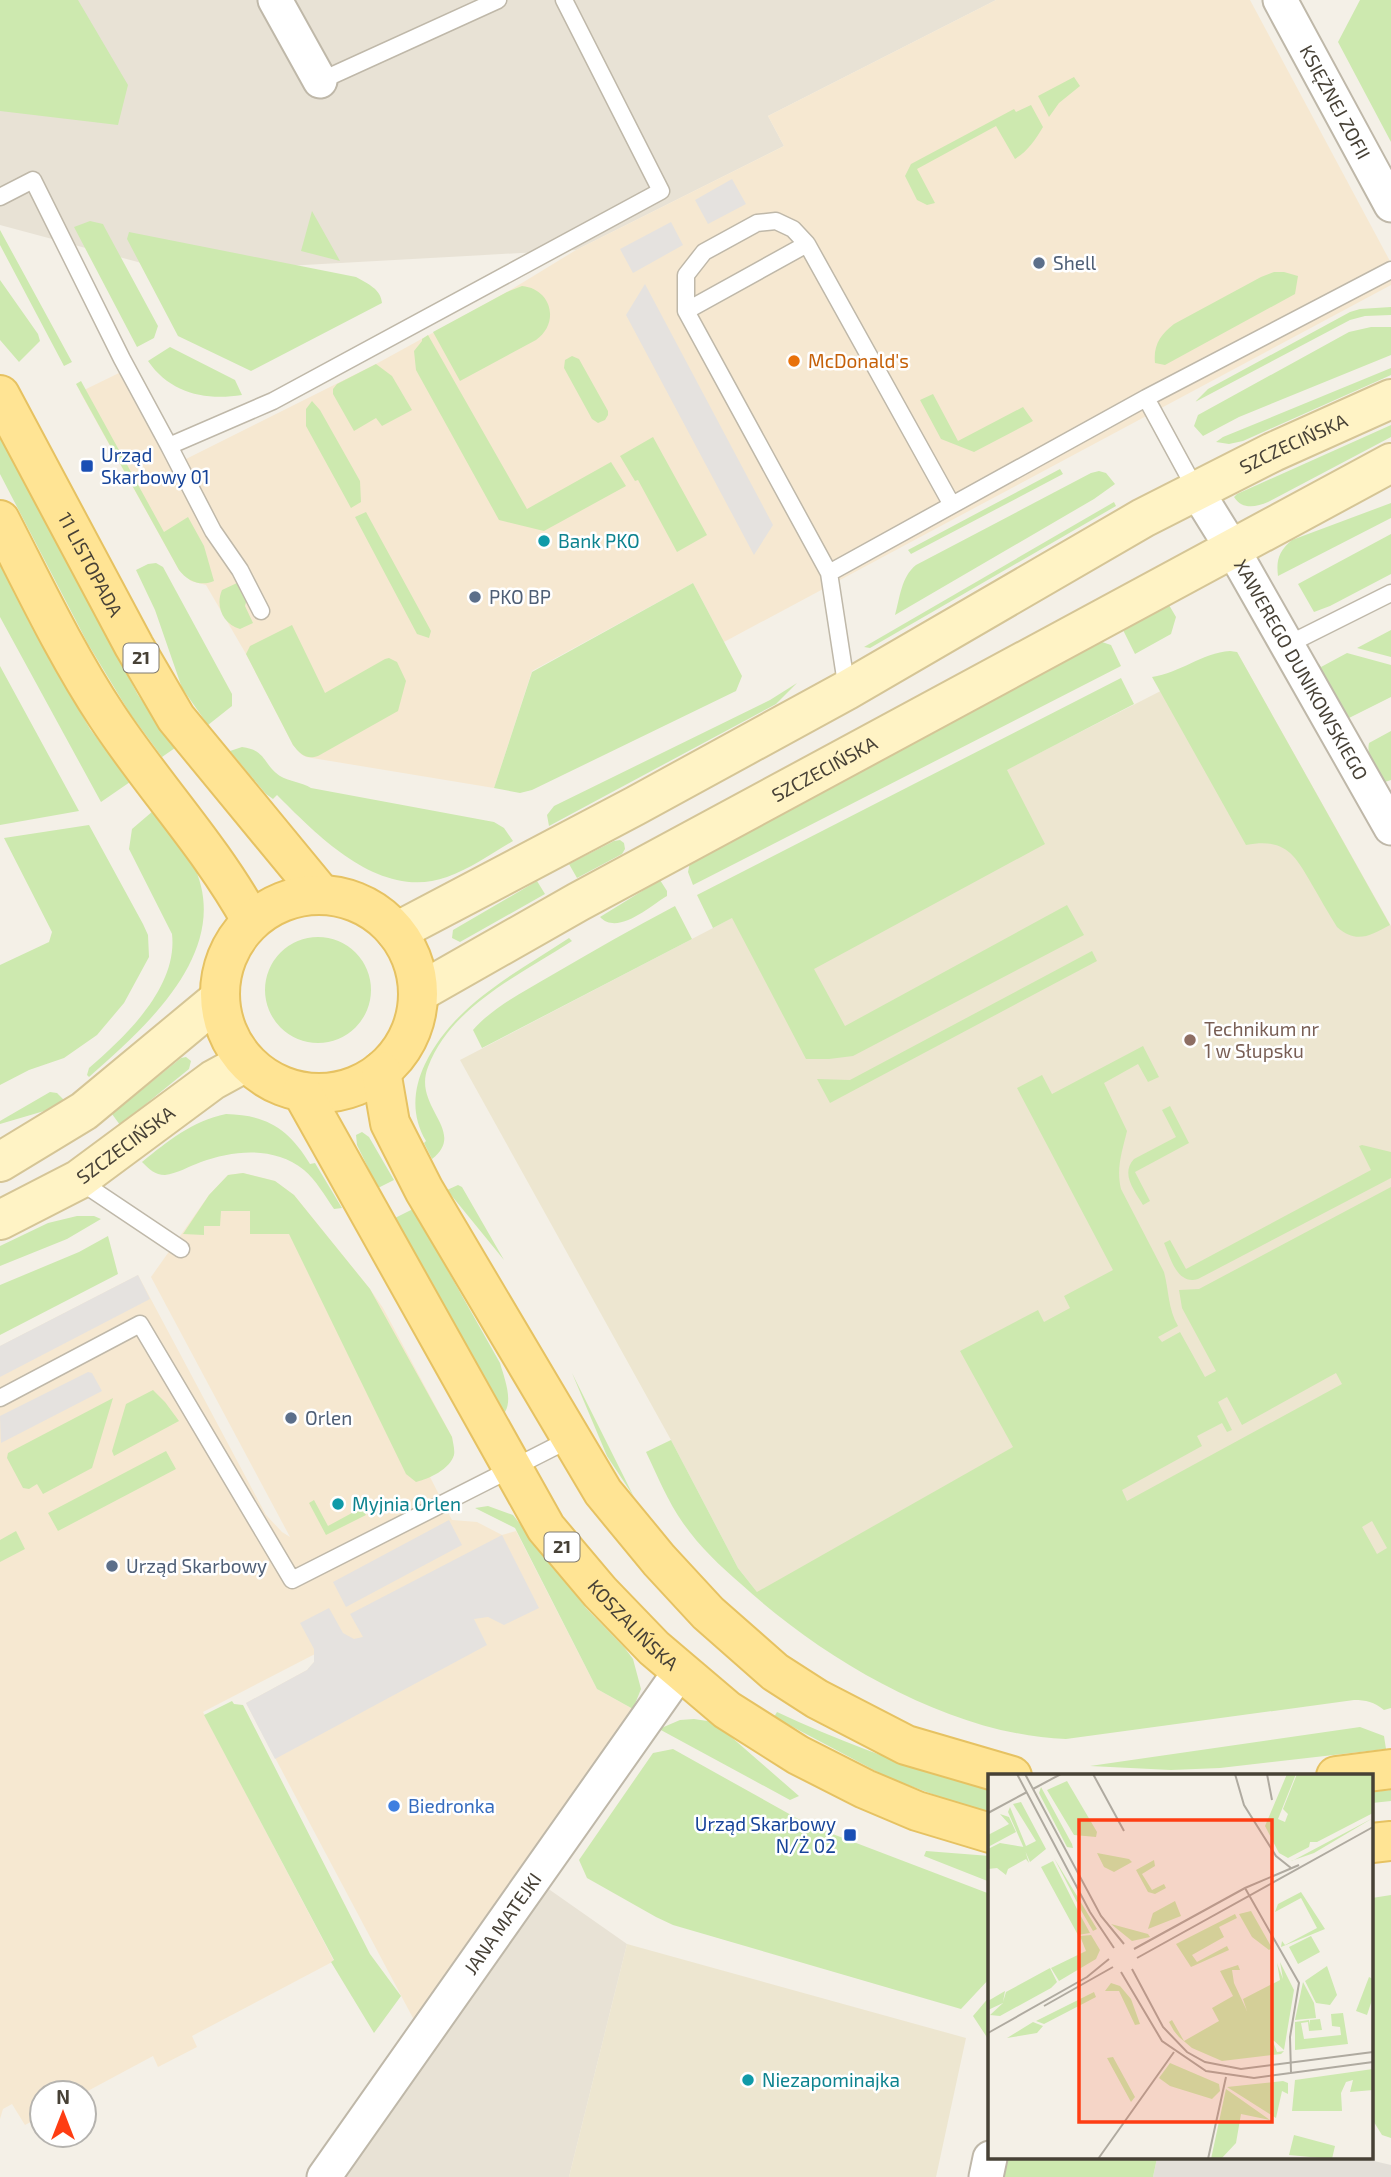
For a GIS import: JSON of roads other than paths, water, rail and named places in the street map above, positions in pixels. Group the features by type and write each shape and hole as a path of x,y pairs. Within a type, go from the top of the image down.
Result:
{"main road":[{"name":"11 LISTOPADA","path":"0,395 134,646 176,718 321,894"},
{"path":"0,520 107,717 233,887 251,920"},
{"path":"321,894 349,899 375,912 396,932 412,961 418,993 414,1023 401,1049 381,1071 344,1090 302,1092 282,1087 262,1076 246,1062 227,1033 219,999 226,956 251,920 284,900 321,894"},
{"path":"381,1071 390,1123 415,1174 603,1492 659,1560 708,1613 775,1672 861,1723 906,1745 1005,1774"},
{"name":"KOSZALIŃSKA","path":"302,1092 546,1528 600,1592 654,1648 727,1710 798,1755 865,1789 917,1811 988,1832"},
{"path":"1352,1774 1391,1769"}],"street":[{"path":"275,0 320,81"},
{"name":"KSIĘŻNEJ ZOFII","path":"1280,0 1391,205"},
{"name":"SZCZECIŃSKA","path":"396,932 847,690 1143,518 1273,452 1391,400"},
{"name":"SZCZECIŃSKA","path":"418,993 590,895 1391,463"},
{"path":"1196,490 1232,548"},
{"name":"XAWEREGO DUNIKOWSKIEGO","path":"1232,548 1391,828"},
{"path":"0,1162 84,1111 219,999"},
{"name":"SZCZECIŃSKA","path":"0,1220 78,1181 213,1080 246,1062"},
{"name":"JANA MATEJKI","path":"324,2177 681,1670"}],"lane":[{"path":"320,81 498,0"},
{"path":"169,446 272,401 661,191 564,0"},
{"path":"0,197 33,180 122,359 213,531 240,570 261,611"},
{"path":"847,690 829,573 686,311 686,275 704,251 757,223 776,221 793,229 807,243 952,505"},
{"path":"686,311 807,243"},
{"path":"829,573 1146,398 1391,270"},
{"path":"1146,398 1196,490"},
{"path":"1287,645 1391,593"},
{"path":"78,1181 181,1249"},
{"path":"0,1398 141,1324 292,1580 570,1439"}],"place":[{"name":"Shell","path":"1039,263"},
{"name":"McDonald's","path":"794,361"},
{"name":"Urząd Skarbowy 01","path":"87,466"},
{"name":"Bank PKO","path":"544,541"},
{"name":"PKO BP","path":"475,597"},
{"name":"Technikum nr 1 w Słupsku","path":"1190,1040"},
{"name":"Orlen","path":"291,1418"},
{"name":"Myjnia Orlen","path":"338,1504"},
{"name":"Urząd Skarbowy","path":"112,1566"},
{"name":"Biedronka","path":"394,1806"},
{"name":"Urząd Skarbowy N/Ż 02","path":"850,1835"},
{"name":"Niezapominajka","path":"748,2080"}]}
